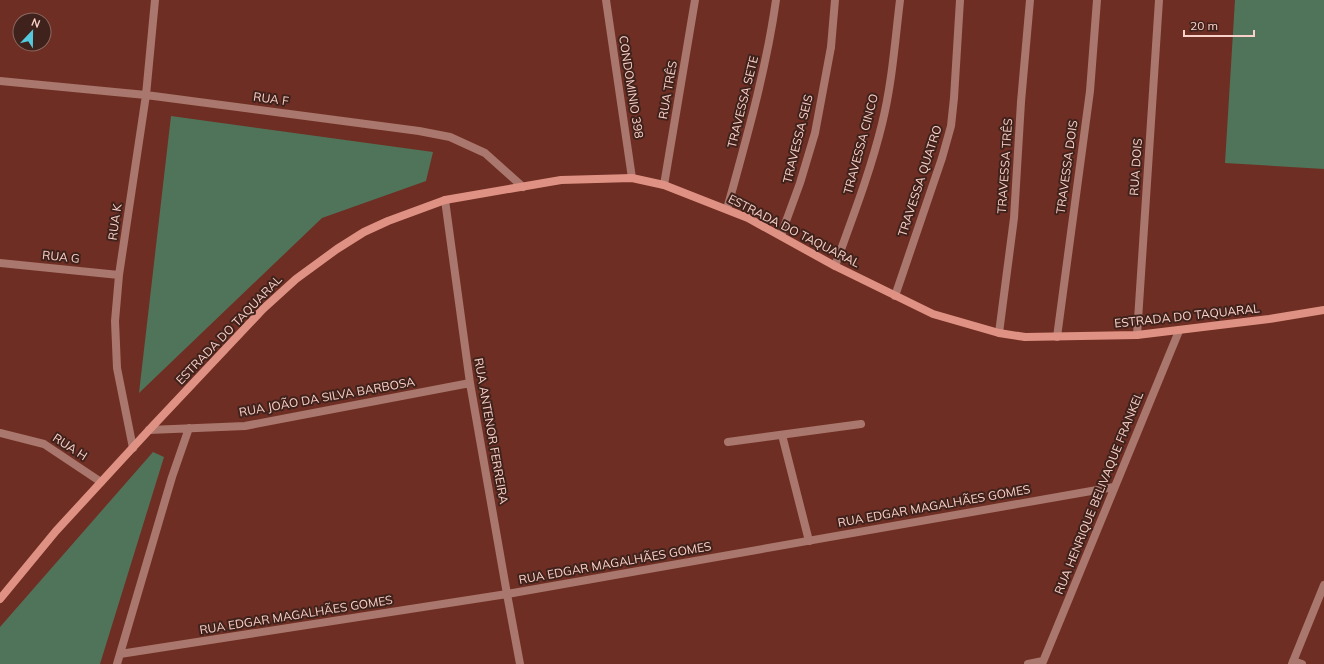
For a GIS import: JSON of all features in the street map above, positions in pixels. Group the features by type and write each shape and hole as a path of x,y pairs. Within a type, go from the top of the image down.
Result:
{"street":[{"name":"RUA K","path":"134,448 116,368 115,321 119,276 146,95 155,0"},
{"name":"CONDOMINIO 398","path":"606,0 632,178"},
{"name":"RUA TRÊS","path":"664,185 695,0"},
{"name":"TRAVESSA SETE","path":"727,209 755,109 776,0"},
{"name":"TRAVESSA SEIS","path":"781,235 800,183 815,133 831,47 835,0"},
{"name":"TRAVESSA CINCO","path":"835,266 867,177 882,123 889,86 900,0"},
{"name":"TRAVESSA QUATRO","path":"895,296 942,158 951,126 960,0"},
{"name":"TRAVESSA TRÊS","path":"999,333 1014,218 1021,102 1030,0"},
{"name":"TRAVESSA DOIS","path":"1057,337 1090,91 1098,0"},
{"name":"RUA DOIS","path":"1137,335 1159,0"},
{"name":"RUA F","path":"0,81 146,95 419,131 450,138 485,153 523,187"},
{"name":"ESTRADA DO TAQUARAL","path":"0,599 56,531 149,430 263,309 296,279 337,249 364,232 388,221 445,200 561,180 632,178 664,185 748,218 835,266 933,314 999,333 1025,337 1137,335 1269,319 1324,310"},
{"name":"RUA ANTENOR FERREIRA","path":"445,200 470,383 520,664"},
{"name":"RUA G","path":"0,263 119,276"},
{"name":"RUA HENRIQUE BELIVAQUE FRANKEL","path":"1042,663 1179,330"},
{"name":"RUA JOÃO DA SILVA BARBOSA","path":"149,430 245,426 470,383"},
{"path":"728,442 861,424"},
{"path":"117,664 170,483 189,428"},
{"name":"RUA H","path":"0,432 44,444 101,482"},
{"path":"782,435 809,541"},
{"name":"RUA EDGAR MAGALHÃES GOMES","path":"120,654 507,594 1114,487"},
{"path":"1302,664 1293,662 1324,585"},
{"path":"1028,664 1042,663"}],"green space":[{"path":"1235,0 1324,0 1324,169 1225,163"},
{"path":"171,116 433,152 426,181 322,218 139,393"},
{"path":"153,452 164,457 100,664 0,664 0,627"}]}
